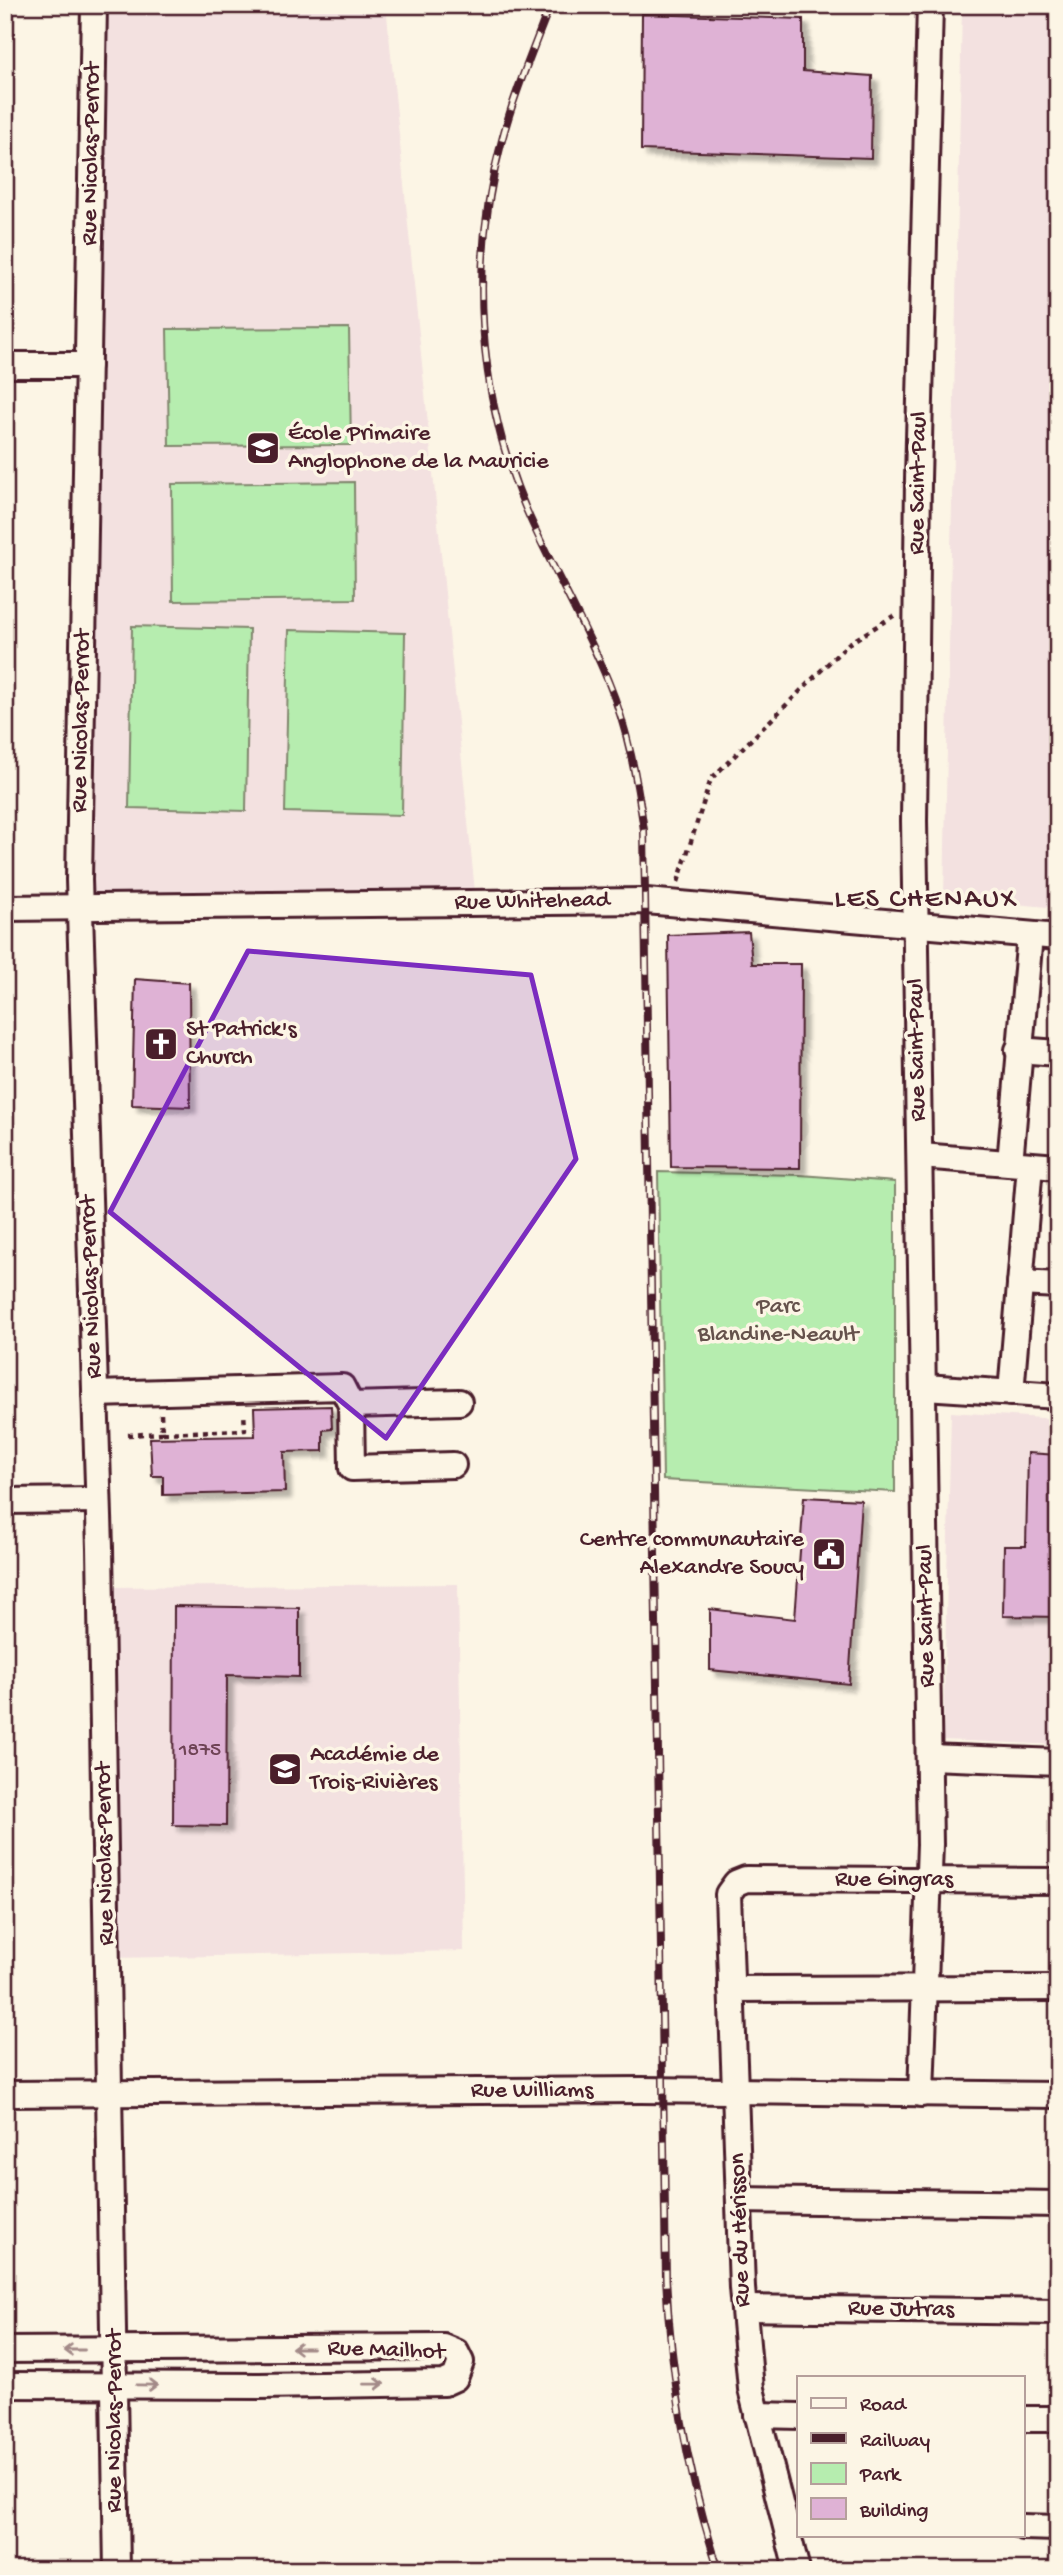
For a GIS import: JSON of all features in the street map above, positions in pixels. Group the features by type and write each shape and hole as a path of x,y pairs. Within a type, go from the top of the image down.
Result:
{"street":[{"name":"Rue Nicolas-Perrot","path":"94,5 79,907 98,1500 116,2385 117,2570"},
{"name":"Rue Saint-Paul","path":"921,2094 929,1757 925,1387 915,925 917,602 929,5"},
{"path":"5,365 88,365"},
{"name":"Rue Whitehead","path":"5,908 671,903 1058,937"},
{"path":"1012,1393 1020,1283 1018,1050 1030,935"},
{"path":"1018,1050 1058,1053"},
{"path":"921,1156 1058,1167"},
{"path":"1020,1283 1058,1285"},
{"path":"95,1394 342,1387 351,1405 352,1468 453,1465"},
{"path":"925,1387 1058,1396"},
{"path":"351,1405 459,1402"},
{"path":"5,1502 98,1500"},
{"path":"929,1757 1058,1762"},
{"name":"Rue Gingras","path":"733,1886 746,1879 1058,1881"},
{"name":"Rue du Hérisson","path":"733,1886 727,1899 744,2308 757,2415 792,2524 797,2570"},
{"path":"731,1989 1058,1988"},
{"name":"Rue Williams","path":"5,2094 735,2091 1058,2095"},
{"path":"739,2200 1058,2204"},
{"name":"Rue Jutras","path":"744,2308 1058,2312"},
{"name":"Rue Mailhot","path":"5,2350 444,2347 456,2352 461,2362 455,2378 443,2383 260,2386 5,2385"},
{"path":"757,2415 797,2416"},
{"path":"1024,2419 1058,2419"},
{"path":"1024,2527 1058,2528"}],"path":[{"path":"671,903 711,779 848,644 917,602"},
{"path":"128,1435 245,1430 244,1400"}],"highlighted area":[{"path":"248,951 531,975 576,1159 386,1438 110,1212"}],"shaded area":[{"name":"École Primaire Anglophone de la Mauricie","path":"101,5 386,5 475,892 88,892"},
{"path":"962,5 1058,5 1058,908 944,897"},
{"path":"951,1412 1058,1419 1058,1745 943,1740"},
{"name":"Académie de Trois-Rivières","path":"458,1584 464,1951 113,1958 106,1587"}],"green space":[{"path":"349,328 351,445 169,446 167,329"},
{"path":"354,482 355,599 173,601 172,484"},
{"path":"132,626 249,629 246,811 129,808"},
{"path":"289,630 405,633 402,815 285,812"},
{"name":"Parc Blandine-Neault","path":"658,1172 800,1175 895,1182 895,1492 663,1480"}],"building":[{"path":"642,14 803,19 803,71 872,76 871,158 641,150"},
{"path":"749,932 752,964 801,964 800,1168 671,1167 668,935"},
{"name":"St Patrick's Church","path":"135,979 189,983 190,1107 132,1105"},
{"path":"331,1406 332,1429 323,1430 323,1451 284,1452 285,1492 163,1495 163,1476 152,1476 150,1438 255,1436 254,1408"},
{"path":"1028,1453 1058,1455 1058,1617 1003,1616 1004,1546 1026,1546"},
{"name":"Centre communautaire Alexandre Soucy","path":"804,1497 861,1500 849,1684 710,1670 710,1609 795,1619"},
{"path":"174,1606 299,1608 299,1677 227,1675 226,1826 173,1825"}],"railway":[{"path":"550,5 512,106 492,186 485,232 483,326 497,420 510,465 526,509 589,637 615,699 631,755 644,830 666,2278 682,2426 698,2498 719,2570"}],"place":[{"name":"École Primaire Anglophone de la Mauricie","path":"263,448"},
{"name":"St Patrick's Church","path":"161,1044"},
{"name":"Centre communautaire Alexandre Soucy","path":"829,1554"},
{"name":"Académie de Trois-Rivières","path":"285,1769"}],"district":[{"name":"LES CHENAUX","path":"926,900"}]}
